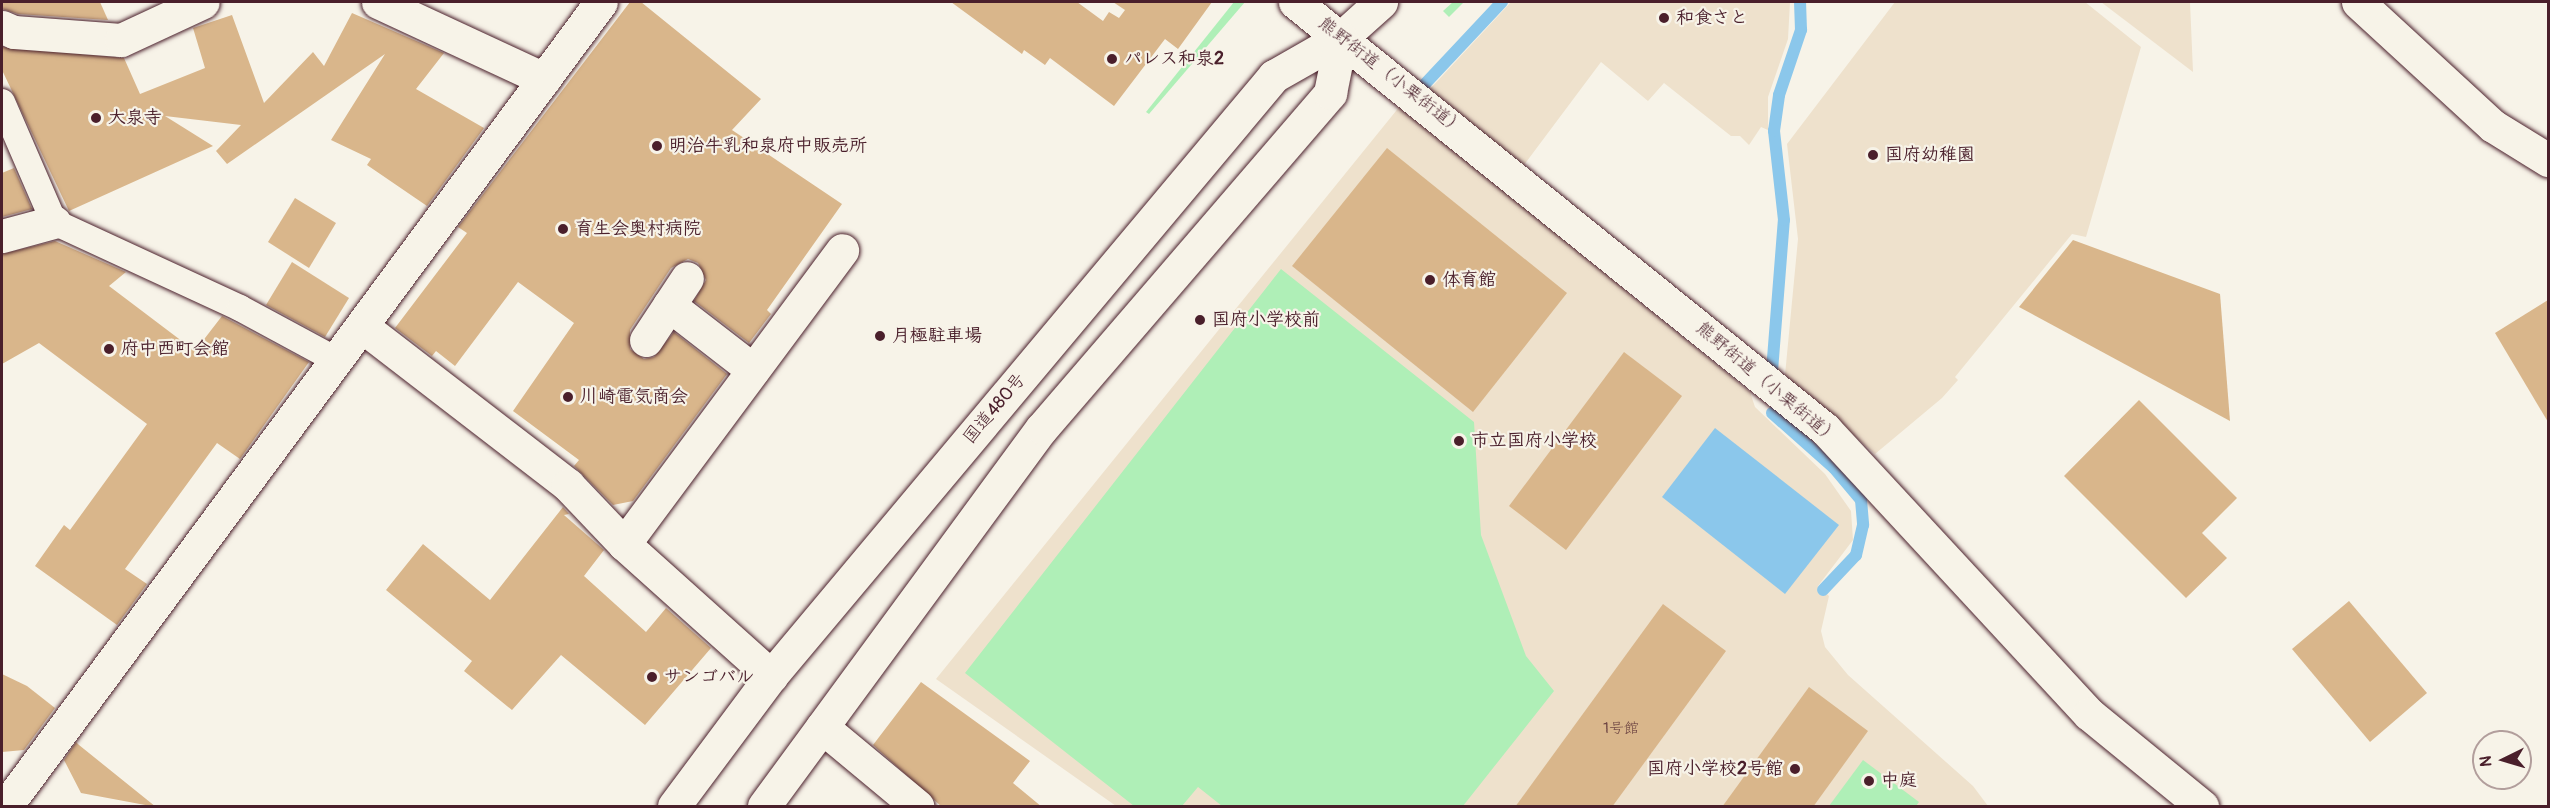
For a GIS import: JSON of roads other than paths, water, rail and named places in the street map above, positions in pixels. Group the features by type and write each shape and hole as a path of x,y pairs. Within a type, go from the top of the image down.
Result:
{"main road":[{"path":"2,27 14,32 121,40 203,2"},
{"path":"378,2 544,79"},
{"path":"6,807 338,361 601,2"},
{"name":"熊野街道（小栗街道）","path":"1295,2 1825,429 2089,714 2202,807"},
{"name":"国道480号","path":"674,807 771,676 1274,76 1341,38 1381,2"},
{"path":"2358,2 2493,126 2548,160"},
{"path":"764,807 1042,428 1330,93 1341,38"},
{"path":"2,236 54,222"},
{"path":"624,544 842,250"},
{"path":"646,340 687,278"},
{"path":"669,305 753,370"},
{"path":"363,327 455,394 568,485 624,544 771,676"},
{"path":"822,727 917,807"}],"lane":[{"path":"2,102 54,222 240,309 338,361"}],"water":[{"path":"1715,428 1839,525 1785,594 1662,497"}],"waterway":[{"path":"1424,85 1502,2"},
{"path":"1772,371 1784,220 1774,131 1779,95 1801,30 1800,2"},
{"path":"1772,413 1834,468 1861,500 1863,525 1856,555 1823,590"}],"place":[{"name":"和食さと","path":"1664,18"},
{"name":"パレス和泉2","path":"1112,59"},
{"name":"大泉寺","path":"96,118"},
{"name":"明治牛乳和泉府中販売所","path":"657,146"},
{"name":"国府幼稚園","path":"1873,155"},
{"name":"育生会奥村病院","path":"563,229"},
{"name":"体育館","path":"1430,280"},
{"name":"国府小学校前","path":"1200,320"},
{"name":"月極駐車場","path":"880,336"},
{"name":"府中西町会館","path":"109,349"},
{"name":"川崎電気商会","path":"568,397"},
{"name":"市立国府小学校","path":"1459,441"},
{"name":"サンゴバル","path":"652,677"},
{"name":"国府小学校2号館","path":"1795,769"},
{"name":"中庭","path":"1869,781"}]}
